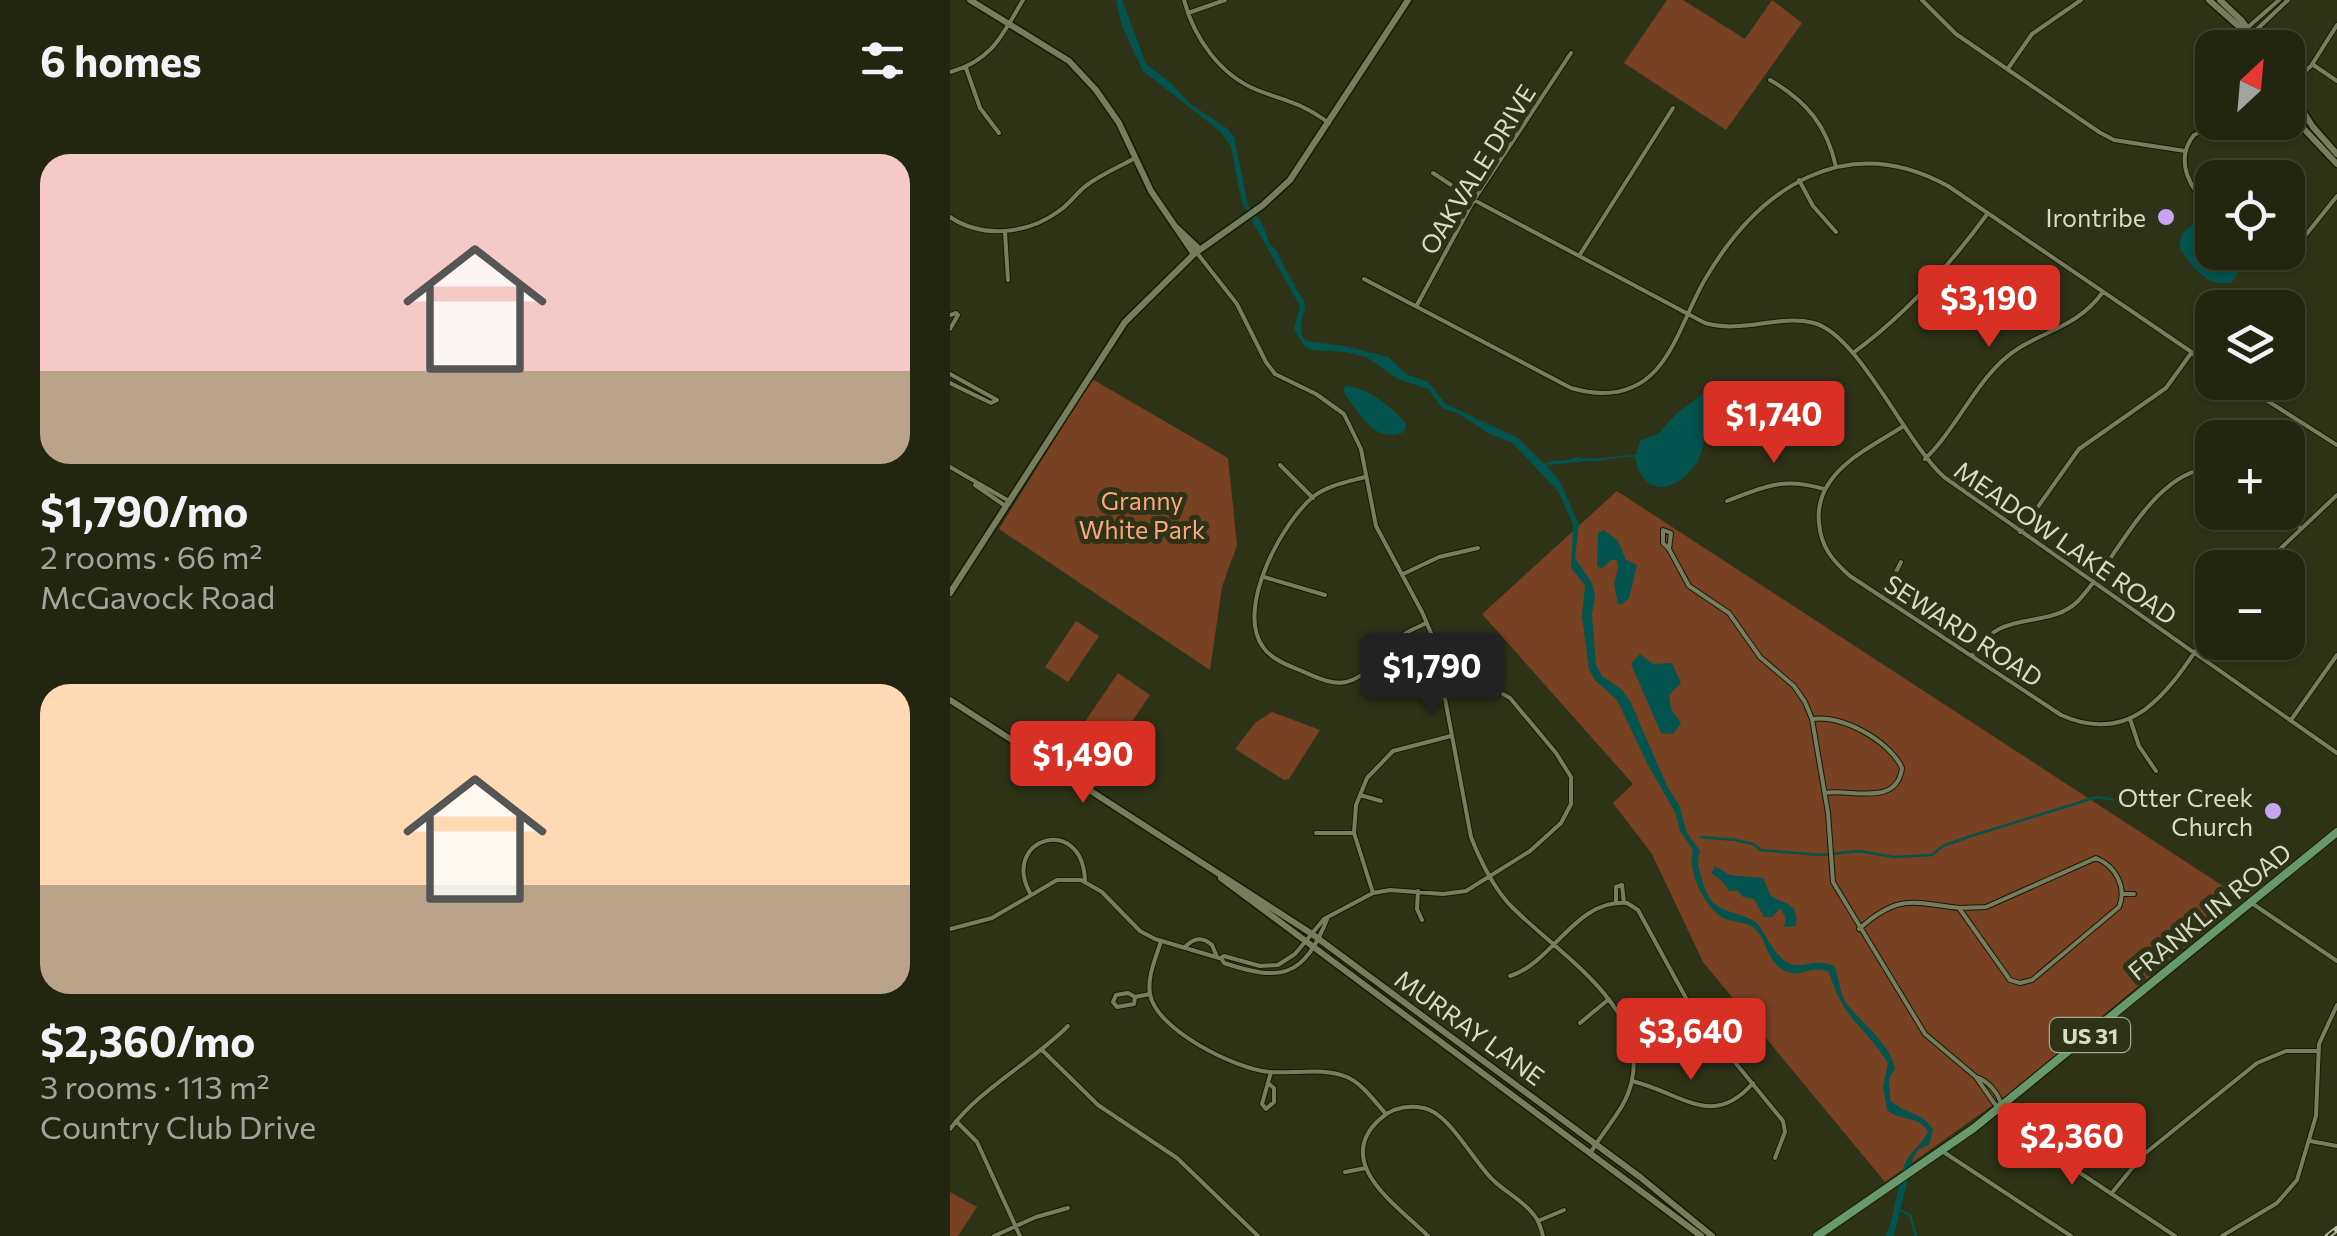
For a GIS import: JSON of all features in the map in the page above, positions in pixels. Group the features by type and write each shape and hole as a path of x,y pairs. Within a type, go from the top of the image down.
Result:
{"main road":[{"path":"970,0 1069,60 1088,80 1120,123 1150,190 1196,251"},
{"path":"950,593 1122,326 1196,251 1262,205 1299,169 1408,0"},
{"path":"2209,0 2244,30"},
{"path":"2220,0 2245,30"},
{"path":"2305,115 2337,154"},
{"path":"2305,130 2337,164"},
{"name":"MURRAY LANE","path":"950,700 1314,936 1596,1144 1712,1236"},
{"name":"FRANKLIN ROAD","path":"1817,1236 1926,1163 2001,1106 2337,832"},
{"name":"MURRAY LANE","path":"1198,860 1307,946 1701,1236"}],"street":[{"path":"950,72 987,56 1023,0"},
{"path":"1184,0 1208,52 1232,76 1255,89 1305,105 1329,123"},
{"path":"1188,13 1225,0"},
{"path":"1922,0 1956,34 2114,140 2185,152"},
{"path":"2008,69 2034,33 2081,0"},
{"path":"2251,30 2278,0"},
{"path":"2252,30 2288,0"},
{"path":"2305,71 2337,25"},
{"name":"OAKVALE DRIVE","path":"1417,306 1474,200 1571,53"},
{"path":"2312,64 2337,81"},
{"path":"966,68 980,108 1000,133"},
{"path":"1770,80 1808,106 1819,121 1836,168"},
{"path":"1578,257 1672,108"},
{"path":"2195,135 2185,152 2185,168 2195,190"},
{"path":"950,216 977,229 1004,232 1043,222 1086,186 1135,158"},
{"path":"1364,278 1572,388 1609,394 1640,383 1655,370 1706,276 1747,220 1767,200 1798,180 1871,162 1918,171 1948,186 2195,354"},
{"name":"MEADOW LAKE ROAD","path":"1434,173 1474,200 1578,257 1722,328 1793,320 1833,332 1925,458 1961,491 2337,752"},
{"path":"1798,180 1836,232"},
{"path":"2305,236 2337,196"},
{"path":"1852,353 1892,322 1949,263 1988,213"},
{"path":"1004,232 1008,280"},
{"path":"1196,251 1237,304 1275,374 1330,402 1344,414 1361,449 1376,526 1434,640 1471,837 1507,902 1608,999 1624,1020 1632,1046 1632,1081 1620,1113 1590,1154"},
{"path":"1925,458 1944,441 2002,361 2079,318 2103,292"},
{"path":"950,315 958,315 950,329"},
{"path":"2020,532 2079,449 2166,388 2192,352"},
{"path":"950,374 997,400 990,404 950,383"},
{"path":"2266,400 2337,446"},
{"path":"1727,502 1781,482 1824,489 1846,465 1902,427"},
{"path":"1280,466 1313,498"},
{"path":"950,467 1007,504"},
{"path":"1972,656 2000,628 2055,616 2082,597 2149,505 2195,471"},
{"path":"1364,477 1331,486 1313,498 1272,548 1254,628 1267,653 1293,668 1340,683 1360,676 1399,638 1426,624"},
{"path":"972,481 1002,492 1019,485"},
{"path":"992,489 1007,504"},
{"name":"SEWARD ROAD","path":"1824,489 1818,513 1823,544 1839,567 2073,720 2095,724 2130,720"},
{"path":"2305,526 2337,495"},
{"path":"2279,550 2301,530"},
{"path":"1402,574 1438,558 1478,548"},
{"path":"1669,549 1689,586 1728,613 1760,657 1798,691 1812,719 1825,793 1833,882 1925,1034 1992,1090 2001,1106 2041,1147 2175,1236"},
{"path":"1883,598 1901,562"},
{"path":"1264,577 1325,595"},
{"path":"2156,771 2139,746 2130,720 2159,700 2194,654"},
{"path":"2291,720 2337,655"},
{"path":"1184,948 1194,939 1201,939 1212,944 1224,964 1271,976 1285,973 1338,909 1373,893 1390,890 1466,892 1530,851 1560,823 1571,804 1570,777 1556,753 1510,698 1498,689 1474,682 1444,686"},
{"path":"1812,719 1828,717 1846,722 1892,753 1902,771"},
{"path":"1373,893 1354,833 1367,778 1386,756 1408,745 1452,736"},
{"path":"1902,771 1914,772"},
{"path":"1825,793 1872,795 1894,785 1902,771"},
{"path":"1360,795 1381,802"},
{"path":"1316,833 1354,833"},
{"path":"1030,894 1023,881 1024,861 1035,845 1051,839 1074,846 1084,860 1084,882"},
{"path":"1860,929 1880,910 1898,903 1986,907 2094,858 2110,867 2123,894 2116,912 2036,978 2023,983 2003,974 1959,908"},
{"path":"950,930 992,918 1057,880 1084,882 1102,892 1140,931 1219,958 1260,966 1278,965 1307,946"},
{"path":"1616,902 1616,887 1622,885 1624,902"},
{"path":"1418,891 1417,909 1422,920"},
{"path":"2123,894 2134,894"},
{"path":"1510,976 1534,966 1586,915 1616,902 1638,910 1693,1012 1783,1121 1785,1132 1775,1158"},
{"path":"2250,902 2337,962"},
{"path":"1161,941 1150,994 1159,1011 1200,1044 1239,1065 1270,1072 1347,1077 1364,1088 1386,1114"},
{"path":"1135,997 1150,994"},
{"path":"1580,1023 1608,999"},
{"path":"2222,1236 2284,1196 2299,1174 2318,1104 2317,1051 2337,1005"},
{"path":"950,1129 977,1098 1044,1051 1068,1026"},
{"path":"1044,1051 1098,1104 1177,1158 1258,1236"},
{"path":"2111,1194 2139,1160 2257,1063 2286,1051 2317,1051"},
{"path":"1269,1084 1270,1072"},
{"path":"1632,1081 1713,1108 1729,1105 1753,1083"},
{"path":"1428,1236 1374,1185 1366,1168 1366,1139 1371,1128 1386,1114 1402,1108 1422,1108 1437,1114 1489,1176 1533,1213 1543,1236"},
{"path":"956,1121 977,1142 1020,1236"},
{"path":"2310,1141 2337,1146"},
{"path":"1942,1151 2071,1236"},
{"path":"1346,1172 1366,1168"},
{"path":"994,1236 1068,1208"},
{"path":"1538,1221 1564,1210"}],"green space":[{"path":"1667,0 1683,0 1745,39 1772,0 1802,23 1726,130 1624,63"},
{"name":"Granny White Park","path":"1092,379 1228,458 1237,545 1222,587 1210,670 999,529"},
{"path":"1617,491 2243,899 2007,1095 1885,1182 1703,962 1652,854 1613,803 1633,784 1482,614"},
{"path":"1076,621 1099,636 1068,682 1045,667"},
{"path":"1118,673 1150,695 1116,745 1084,723"},
{"path":"1272,712 1320,730 1289,779 1284,780 1235,749 1256,722"},
{"path":"950,1192 977,1207 958,1236 950,1236"}],"water":[{"path":"1116,0 1122,0 1146,64 1234,137 1248,205 1304,300 1301,321 1306,341 1388,357 1406,374 1428,382 1446,404 1518,438 1544,464 1576,457 1636,455 1640,441 1658,434 1677,413 1703,394 1711,392 1755,410 1798,393 1801,385 1821,386 1800,410 1791,410 1753,435 1739,438 1708,431 1697,462 1671,485 1662,487 1645,480 1635,457 1589,461 1576,459 1546,465 1559,480 1579,524 1575,558 1592,583 1595,595 1592,615 1596,665 1602,676 1630,701 1679,805 1687,833 1700,851 1699,869 1710,898 1721,908 1756,922 1787,962 1834,966 1844,1000 1892,1059 1895,1068 1889,1079 1890,1100 1933,1129 1929,1145 1919,1149 1913,1158 1894,1236 1886,1236 1902,1173 1907,1159 1928,1131 1919,1123 1887,1110 1883,1087 1888,1063 1847,1012 1829,972 1785,971 1774,962 1753,927 1723,918 1704,897 1692,868 1693,850 1680,831 1675,812 1617,700 1589,670 1582,616 1585,585 1571,568 1573,524 1558,491 1512,443 1442,408 1428,389 1400,380 1366,357 1304,346 1294,329 1300,306 1242,203 1231,147 1221,132 1143,71 1122,26"},
{"path":"2195,225 2195,269 2180,248 2180,239"},
{"path":"2196,270 2239,270 2232,282 2208,279"},
{"path":"1348,386 1387,405 1406,424 1404,432 1385,434 1370,426 1345,395 1343,388"},
{"path":"1604,530 1618,541 1626,560 1637,565 1629,598 1622,604 1618,604 1614,584 1617,560 1597,567 1598,533"},
{"path":"1640,654 1653,664 1672,663 1681,683 1669,695 1671,709 1681,723 1673,734 1661,733 1631,664"},
{"path":"1715,866 1730,875 1763,878 1771,896 1793,908 1796,926 1784,927 1786,918 1780,908 1772,917 1764,917 1754,899 1729,891 1711,873"}],"waterway":[{"path":"1286,272 1294,286"},
{"path":"1564,462 1591,459"},
{"path":"1701,837 1735,840 1761,850 1821,855 1859,851 1894,857 1932,855 1943,846 1968,837 2097,797 2132,803"},
{"path":"1900,1210 1910,1215 1916,1236"}],"railway":[{"path":"2328,1236 2337,1229"}],"place":[{"name":"Irontribe","path":"2166,217"},
{"name":"Otter Creek Church","path":"2273,811"}]}
